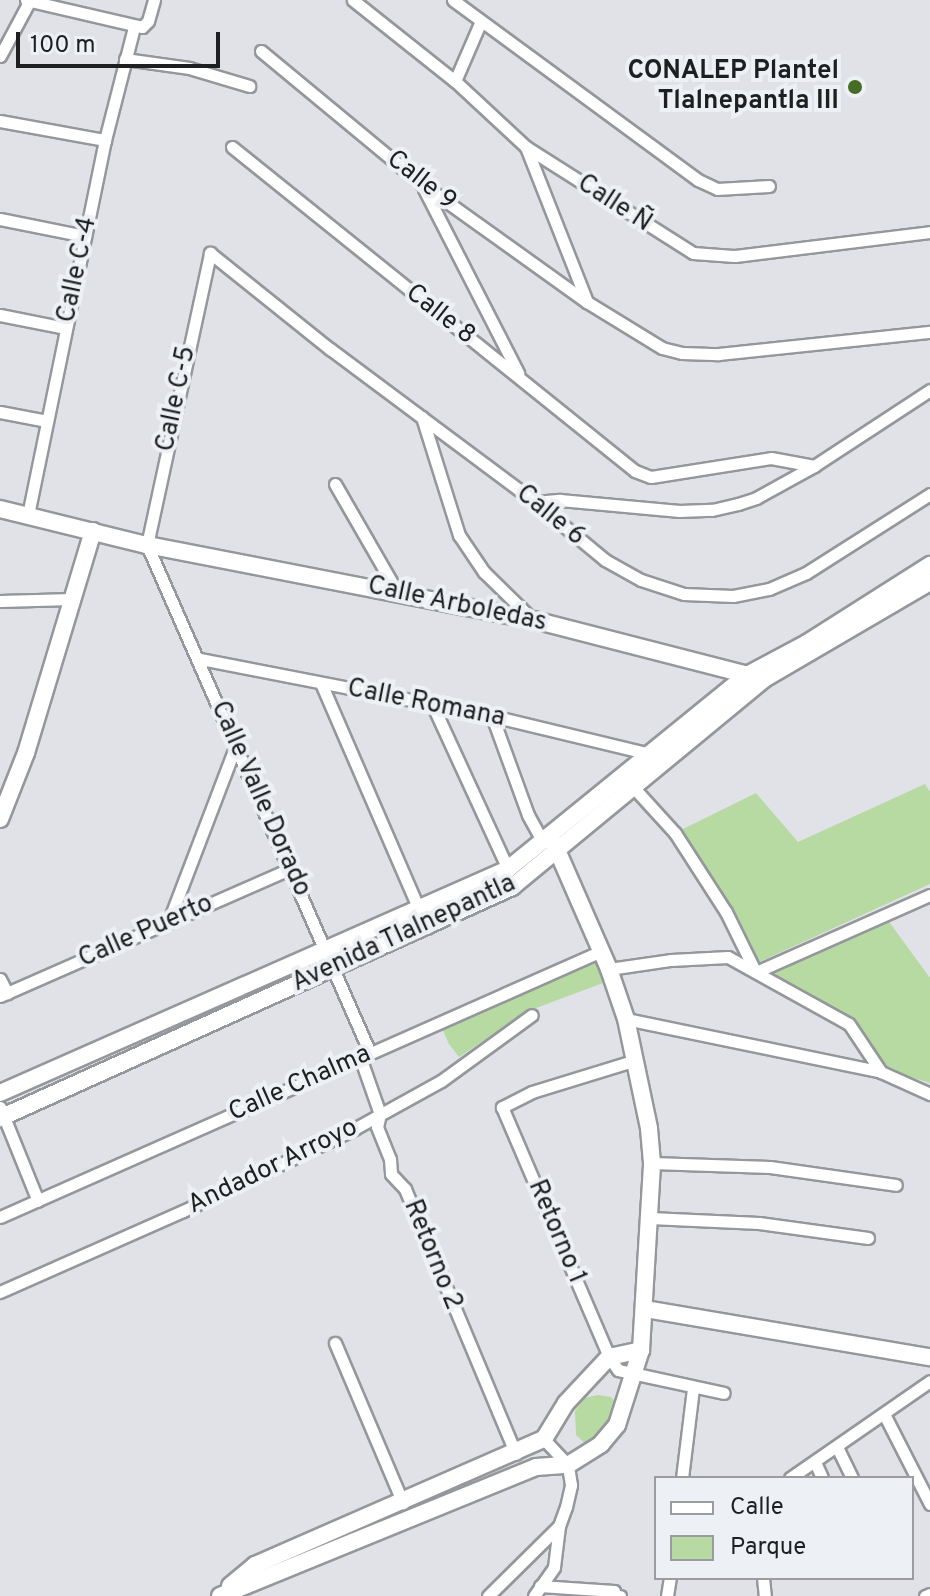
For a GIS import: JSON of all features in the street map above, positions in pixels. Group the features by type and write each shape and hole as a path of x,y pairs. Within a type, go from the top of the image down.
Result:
{"street":[{"path":"0,56 28,0 138,27"},
{"name":"Calle C-4","path":"28,515 105,140 125,59 138,27 148,21 154,0"},
{"name":"Calle Ñ","path":"353,0 455,81 526,147 679,247 706,256 735,256 930,232"},
{"path":"453,0 698,180 717,189 769,186"},
{"path":"455,81 481,21"},
{"name":"Calle 9","path":"261,51 422,184 643,339 682,353 719,354 930,332"},
{"path":"125,59 189,68 249,86"},
{"path":"0,121 105,140"},
{"name":"Calle 8","path":"232,147 635,471 651,477 771,458 814,466"},
{"path":"526,147 587,302"},
{"path":"422,184 520,377"},
{"path":"0,219 85,236"},
{"name":"Calle 6","path":"210,253 330,349 535,502 605,560 641,580 684,594 733,596 769,589 806,573 930,494"},
{"name":"Calle C-5","path":"147,545 210,253"},
{"path":"0,315 65,328"},
{"path":"535,502 712,510 756,498 814,466 930,390"},
{"path":"0,412 47,421"},
{"path":"422,416 459,535 484,572 534,620"},
{"path":"335,484 397,592"},
{"name":"Calle Arboledas","path":"0,509 147,545 534,620 764,679"},
{"path":"0,819 26,753 93,531"},
{"name":"Calle Valle Dorado","path":"147,545 331,959 365,1055"},
{"name":"Avenida Tlalnepantla","path":"1,1114 331,959 421,909 508,869 747,675 807,643 930,565"},
{"name":"Avenida Tlalnepantla","path":"0,1093 331,959 427,928 512,887 764,679 930,582"},
{"path":"0,601 72,599"},
{"name":"Calle Romana","path":"200,659 492,716 650,754"},
{"path":"321,683 427,928"},
{"path":"433,706 508,869"},
{"path":"219,1596 536,1467 568,1465 601,1444 617,1425 641,1350 652,1163 636,1060 609,969 599,952 551,834 541,838 528,815 492,716"},
{"path":"168,923 235,748"},
{"path":"634,788 675,833 726,912 756,972"},
{"name":"Calle Puerto","path":"3,995 291,868"},
{"path":"756,972 930,895"},
{"name":"Calle Chalma","path":"0,1217 599,952"},
{"path":"609,969 728,957 849,1024 881,1072"},
{"path":"0,979 3,995"},
{"name":"Andador Arroyo","path":"0,1292 183,1211 380,1114 441,1081 532,1015"},
{"path":"626,1019 881,1072 930,1094"},
{"name":"Retorno 2","path":"365,1055 380,1114 377,1127 390,1159 391,1174 405,1189 516,1454"},
{"name":"Retorno 1","path":"609,1357 502,1107 532,1092 636,1060"},
{"path":"1,1114 38,1201"},
{"path":"652,1163 770,1167 896,1185"},
{"path":"650,1218 759,1223 868,1238"},
{"path":"645,1309 930,1357"},
{"path":"335,1343 403,1503"},
{"path":"219,1596 255,1565 516,1454 544,1439 566,1403 609,1357 641,1350"},
{"path":"609,1357 618,1370 633,1375 724,1393"},
{"path":"793,1476 930,1381"},
{"path":"682,1476 693,1389"},
{"path":"884,1414 930,1504"},
{"path":"537,1591 554,1567 559,1526 571,1485 568,1465 544,1439"},
{"path":"837,1447 851,1476"},
{"path":"815,1462 821,1476"},
{"path":"488,1596 559,1526"},
{"path":"537,1591 614,1591 614,1596 620,1596"}],"green space":[{"path":"925,784 930,792 930,884 757,963 679,831 756,793 798,842"},
{"path":"887,919 930,978 930,1083 885,1069 850,1020 766,972"},
{"path":"597,958 603,983 528,1011 459,1057 449,1044 439,1022"},
{"path":"598,1395 611,1397 617,1404 604,1436 587,1445 576,1435 575,1411 584,1398"}],"place":[{"name":"CONALEP Plantel Tlalnepantla III","path":"855,87"}]}
